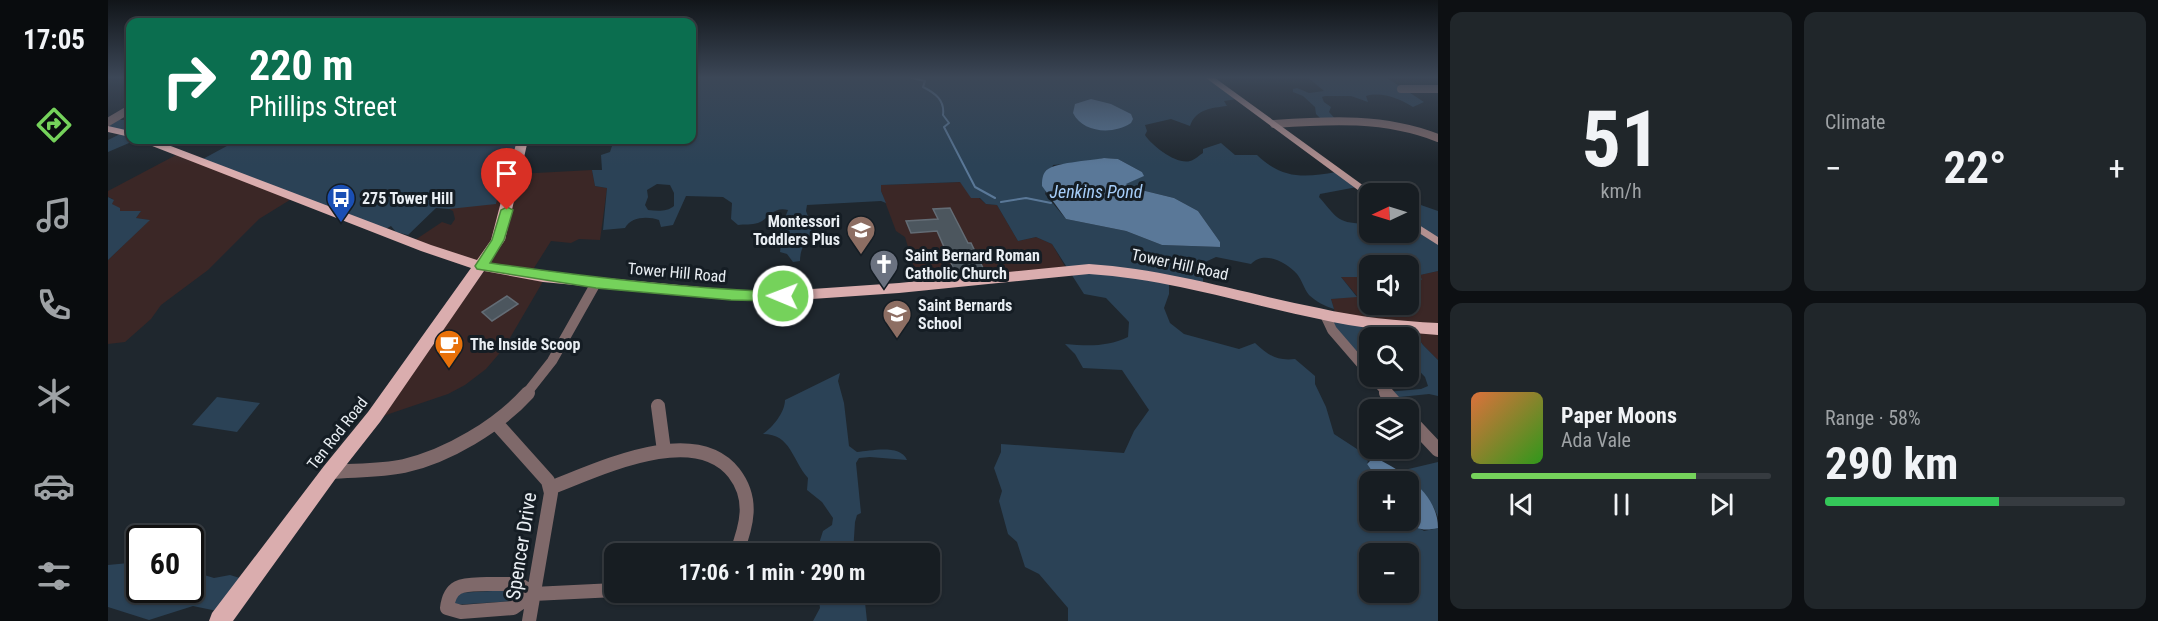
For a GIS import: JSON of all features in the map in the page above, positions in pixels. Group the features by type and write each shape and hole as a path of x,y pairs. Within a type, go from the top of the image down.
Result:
{"main road":[{"path":"108,129 126,133"},
{"name":"Tower Hill Road","path":"156,144 426,248 481,266 596,283 731,295 783,296 899,288 1089,268 1119,269 1149,273 1367,323 1438,329"},
{"name":"Ten Rod Road","path":"220,621 330,472 374,417 498,240 522,144"}],"street":[{"path":"1250,107 1359,186"},
{"path":"108,122 126,111"},
{"path":"1274,124 1382,123 1407,127 1438,138"},
{"path":"1419,229 1438,242"},
{"path":"330,472 405,466 460,444 497,424 532,390 553,361 596,283"},
{"path":"1326,315 1332,330 1359,361"},
{"path":"1381,387 1392,399"},
{"path":"658,406 663,451"},
{"name":"Spencer Drive","path":"497,424 548,481 550,488 551,497 529,621"},
{"path":"1419,430 1438,450"},
{"path":"550,488 663,451 699,451 722,460 742,481 749,501 746,530 741,543"},
{"path":"533,594 519,584 458,586 447,598 447,608 461,612 513,608 533,594 604,591"}],"shaded area":[{"path":"696,107 1221,107 1200,113 1190,126 1171,119 1145,125 1147,131 1145,135 1165,154 1178,160 1194,160 1203,153 1203,149 1221,143 1235,155 1257,155 1275,169 1285,173 1304,176 1336,172 1357,187 1320,194 1319,197 1340,219 1359,223 1359,243 1419,243 1419,204 1438,211 1438,271 1420,275 1422,280 1419,279 1419,255 1359,255 1359,277 1341,277 1357,297 1331,299 1334,309 1321,304 1309,295 1297,274 1287,265 1275,259 1262,258 1251,264 1216,257 1203,263 1203,286 1169,279 1169,294 1164,308 1170,323 1184,334 1239,349 1255,343 1273,356 1295,359 1315,376 1315,384 1326,407 1334,434 1357,449 1359,459 1366,459 1372,471 1359,471 1359,531 1419,531 1419,528 1424,531 1438,528 1438,621 1068,621 1068,608 1039,574 1025,567 1017,542 1008,534 999,501 1002,491 994,468 1001,452 1001,444 1124,453 1134,431 1149,410 1122,370 1083,368 1075,354 1065,344 1113,343 1128,337 1129,322 1106,298 1084,294 1052,244 1036,237 1018,241 997,205 986,204 980,198 971,198 960,182 881,185 886,203 881,201 807,205 806,211 815,235 803,246 800,261 793,262 787,254 780,252 781,244 776,241 788,210 775,211 758,223 738,225 731,219 732,203 723,197 686,196 673,225 661,227 659,220 645,218 631,222 625,228 603,230 607,188 595,186 592,170 602,170 601,155 610,152 613,144 696,144","holes":["1104,158 1118,159 1142,172 1143,176 1125,184 1174,198 1198,211 1220,242 1220,247 1162,245 1126,231 1066,219 1045,194 1053,165","657,184 670,185 674,193 674,206 671,208 662,211 648,210 645,205 648,197 647,190"]},
{"path":"1315,107 1331,107 1329,112 1338,122 1324,122 1316,114"},
{"path":"116,117 126,120 127,144 108,152 108,140 122,133 108,129 108,122"},
{"path":"231,144 523,144 513,187 499,189 496,204 449,209 436,208 408,235 396,232 391,226 382,231 201,160"},
{"path":"178,154 293,198 259,219 208,270 161,305 151,319 125,342 108,344 108,260 149,220 136,218 141,211 119,211 112,204 113,199 108,197 108,191"},
{"path":"592,170 595,186 607,188 600,240 579,239 571,243 551,241 534,268 534,275 545,278 504,348 486,369 465,385 448,394 380,417 485,270 415,240 442,222 451,225 455,219 453,211 449,209 479,202 517,174"},
{"path":"960,182 986,204 997,205 1018,241 1036,237 1052,244 1067,270 934,284 925,268 914,267 905,237 896,231 881,191 881,185"},
{"path":"108,197 114,200 112,204 120,208 120,211 141,211 136,218 150,220 108,260"},
{"path":"1438,271 1438,360 1419,339 1419,327 1405,327 1336,316 1331,299 1357,296 1341,277 1359,277 1359,315 1419,315 1419,275"},
{"path":"1328,316 1404,327 1359,327 1359,350 1349,351"},
{"path":"1419,339 1438,360 1438,396 1429,394 1390,398 1386,392 1421,389 1428,386 1425,377 1419,371"},
{"path":"840,373 838,381 844,403 849,446 857,452 892,450 903,455 907,460 859,458 856,463 861,513 857,515 855,522 854,543 819,543 823,531 832,525 833,518 822,502 807,490 808,478 785,443 780,438 763,434 778,419 785,400"},
{"path":"217,397 260,403 237,432 192,425"},
{"path":"1438,462 1438,517 1434,508 1419,492 1419,471 1400,471"},
{"path":"126,563 126,603 204,603 204,575 214,578 230,575 243,579 217,611 193,606 149,620 108,607 108,565"},
{"path":"511,590 516,595 514,601 452,605 457,593"},
{"path":"819,603 865,603 867,621 813,621 820,608"}],"water":[{"path":"1074,107 1117,107 1131,114 1133,119 1124,127 1099,130 1084,125 1073,113"},
{"name":"Jenkins Pond","path":"1104,158 1118,159 1142,172 1144,176 1126,184 1129,187 1174,198 1198,211 1220,242 1220,247 1162,245 1126,231 1066,219 1042,186 1044,174 1055,166"},
{"path":"1372,459 1378,459 1399,471 1372,471 1367,464"},
{"path":"1419,488 1432,504 1438,528 1419,528"}],"building":[{"path":"950,208 984,270 955,272 937,231 911,233 906,221 938,219 933,209"},
{"path":"507,296 518,304 492,321 482,312"}],"waterway":[{"path":"942,107 943,115 949,123 944,127 975,187 995,198"},
{"path":"1001,202 1026,198 1051,203"}],"place":[{"name":"275 Tower Hill","path":"341,224"},
{"name":"Montessori Toddlers Plus","path":"861,256"},
{"name":"Saint Bernard Roman Catholic Church","path":"884,290"},
{"name":"Saint Bernards School","path":"897,340"},
{"name":"The Inside Scoop","path":"449,370"}],"route":[{"path":"507,210 498,240 481,266 543,277 596,283 731,295 783,296"}]}
